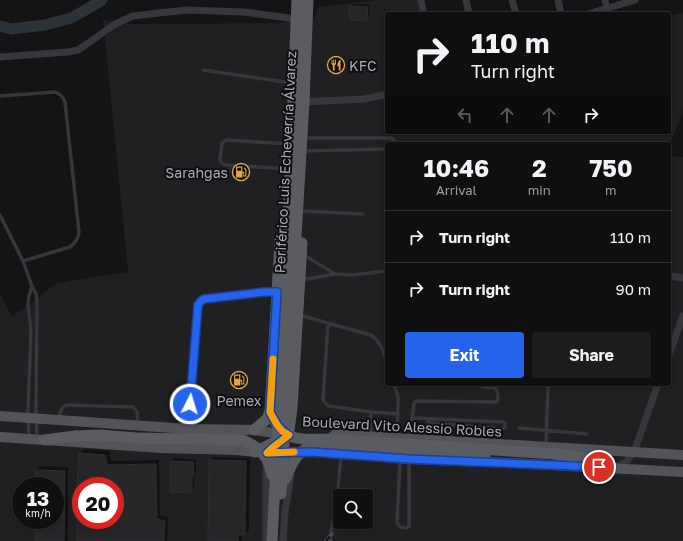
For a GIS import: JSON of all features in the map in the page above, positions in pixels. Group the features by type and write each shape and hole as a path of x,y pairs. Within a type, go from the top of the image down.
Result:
{"highway":[{"name":"Periférico Luis Echeverría Álvarez","path":"294,253 288,210 297,3"},
{"name":"Periférico Luis Echeverría Álvarez","path":"272,541 278,490 302,138 308,4"},
{"path":"289,435 300,280 294,253 303,211 298,189"},
{"path":"254,430 267,419 270,412 282,226 288,210"},
{"path":"270,412 284,415 292,408"},
{"path":"270,412 282,431 297,438 555,454 584,458 614,468"},
{"path":"37,439 100,435 137,438 243,440 256,446 263,452 268,460 278,490"},
{"path":"251,452 289,435"},
{"path":"278,490 296,456 309,447 317,444 485,457 594,462"},
{"name":"Periférico Luis Echeverría Álvarez","path":"278,490 279,541"}],"main road":[{"name":"Boulevard Vito Alessio Robles","path":"0,416 138,426 254,430 289,435 370,436 683,456"},
{"path":"237,430 241,439 237,450"},
{"path":"267,453 289,435"},
{"path":"0,437 162,448 237,450 267,453 312,452 404,459 683,472"},
{"path":"251,452 259,458 266,469"}],"street":[{"path":"421,0 424,12"},
{"path":"466,0 469,12"},
{"path":"512,0 515,12"},
{"path":"558,0 561,12"},
{"path":"605,0 607,8"},
{"path":"594,12 635,0"},
{"path":"0,57 78,50 115,24 133,16 186,10 244,12 296,19"},
{"path":"304,102 364,99 385,94"},
{"path":"671,276 683,278"},
{"path":"671,349 683,316"},
{"path":"614,468 627,461 634,452 657,386"},
{"path":"283,541 285,512 292,469 301,456 312,452"},
{"path":"266,541 267,453"},
{"path":"266,469 272,463 277,461 286,462 292,469"}],"lane":[{"path":"203,70 294,83"},
{"path":"0,96 54,92 59,93 65,102 79,232 78,238 76,243 70,247 23,261"},
{"path":"302,138 391,138 394,142"},
{"path":"290,169 226,165 220,160 222,143 226,140 291,144"},
{"path":"301,151 385,149"},
{"path":"303,211 363,214"},
{"path":"0,215 23,261 36,294 37,354 32,419 37,439"},
{"path":"294,253 335,274"},
{"path":"300,280 335,274 352,275 385,271"},
{"path":"32,286 28,305 32,419 37,439"},
{"path":"188,428 199,303 204,299 264,292 277,292"},
{"path":"298,314 371,335 380,343 385,356"},
{"path":"328,323 323,400 329,406 398,414"},
{"path":"30,353 37,354"},
{"path":"395,386 398,397 397,438"},
{"path":"546,447 548,386"},
{"path":"409,439 414,404 417,401 497,402 497,390 495,388 482,387"},
{"path":"57,420 62,408 66,405 134,407 137,412 138,426"},
{"path":"370,436 371,412"},
{"path":"412,418 504,422 505,428 430,423 427,419"},
{"path":"519,428 587,434"},
{"path":"331,541 330,537 337,499 341,454"},
{"path":"404,459 409,526 407,528 400,527 397,523 404,459"}],"shaded area":[{"path":"376,0 419,0 422,12 385,12 385,134 671,134 671,16 683,13 683,110 671,142 385,142 385,386 671,386 671,156 683,157 683,541 0,541 0,294 12,317 57,283 128,272 103,20 134,24 274,23 314,19 319,7"}],"building":[{"path":"349,6 368,7 367,21 352,20 349,16"},
{"path":"79,453 105,455 107,465 156,464 157,519 165,521 164,541 77,541 77,529 124,529 124,477 78,477"},
{"path":"209,460 246,461 245,535 238,535 238,541 208,541"},
{"path":"170,461 194,462 192,492 170,492"},
{"path":"35,470 65,471 64,541 35,541 35,529 64,529 64,477 35,477"}],"waterway":[{"path":"0,26 11,29 45,25 71,18 102,0"}],"railway":[{"path":"326,541 332,534"}],"slow traffic":[{"path":"273,359 270,412 277,425 282,431 289,435 267,453 294,452"}],"place":[{"name":"KFC","path":"336,65"},
{"name":"Sarahgas","path":"241,172"},
{"name":"Pemex","path":"239,380"}],"route":[{"path":"190,404 199,303 204,299 264,292 277,292 270,412 277,425 282,431 289,435 267,453 312,452 409,459 599,467"}]}
